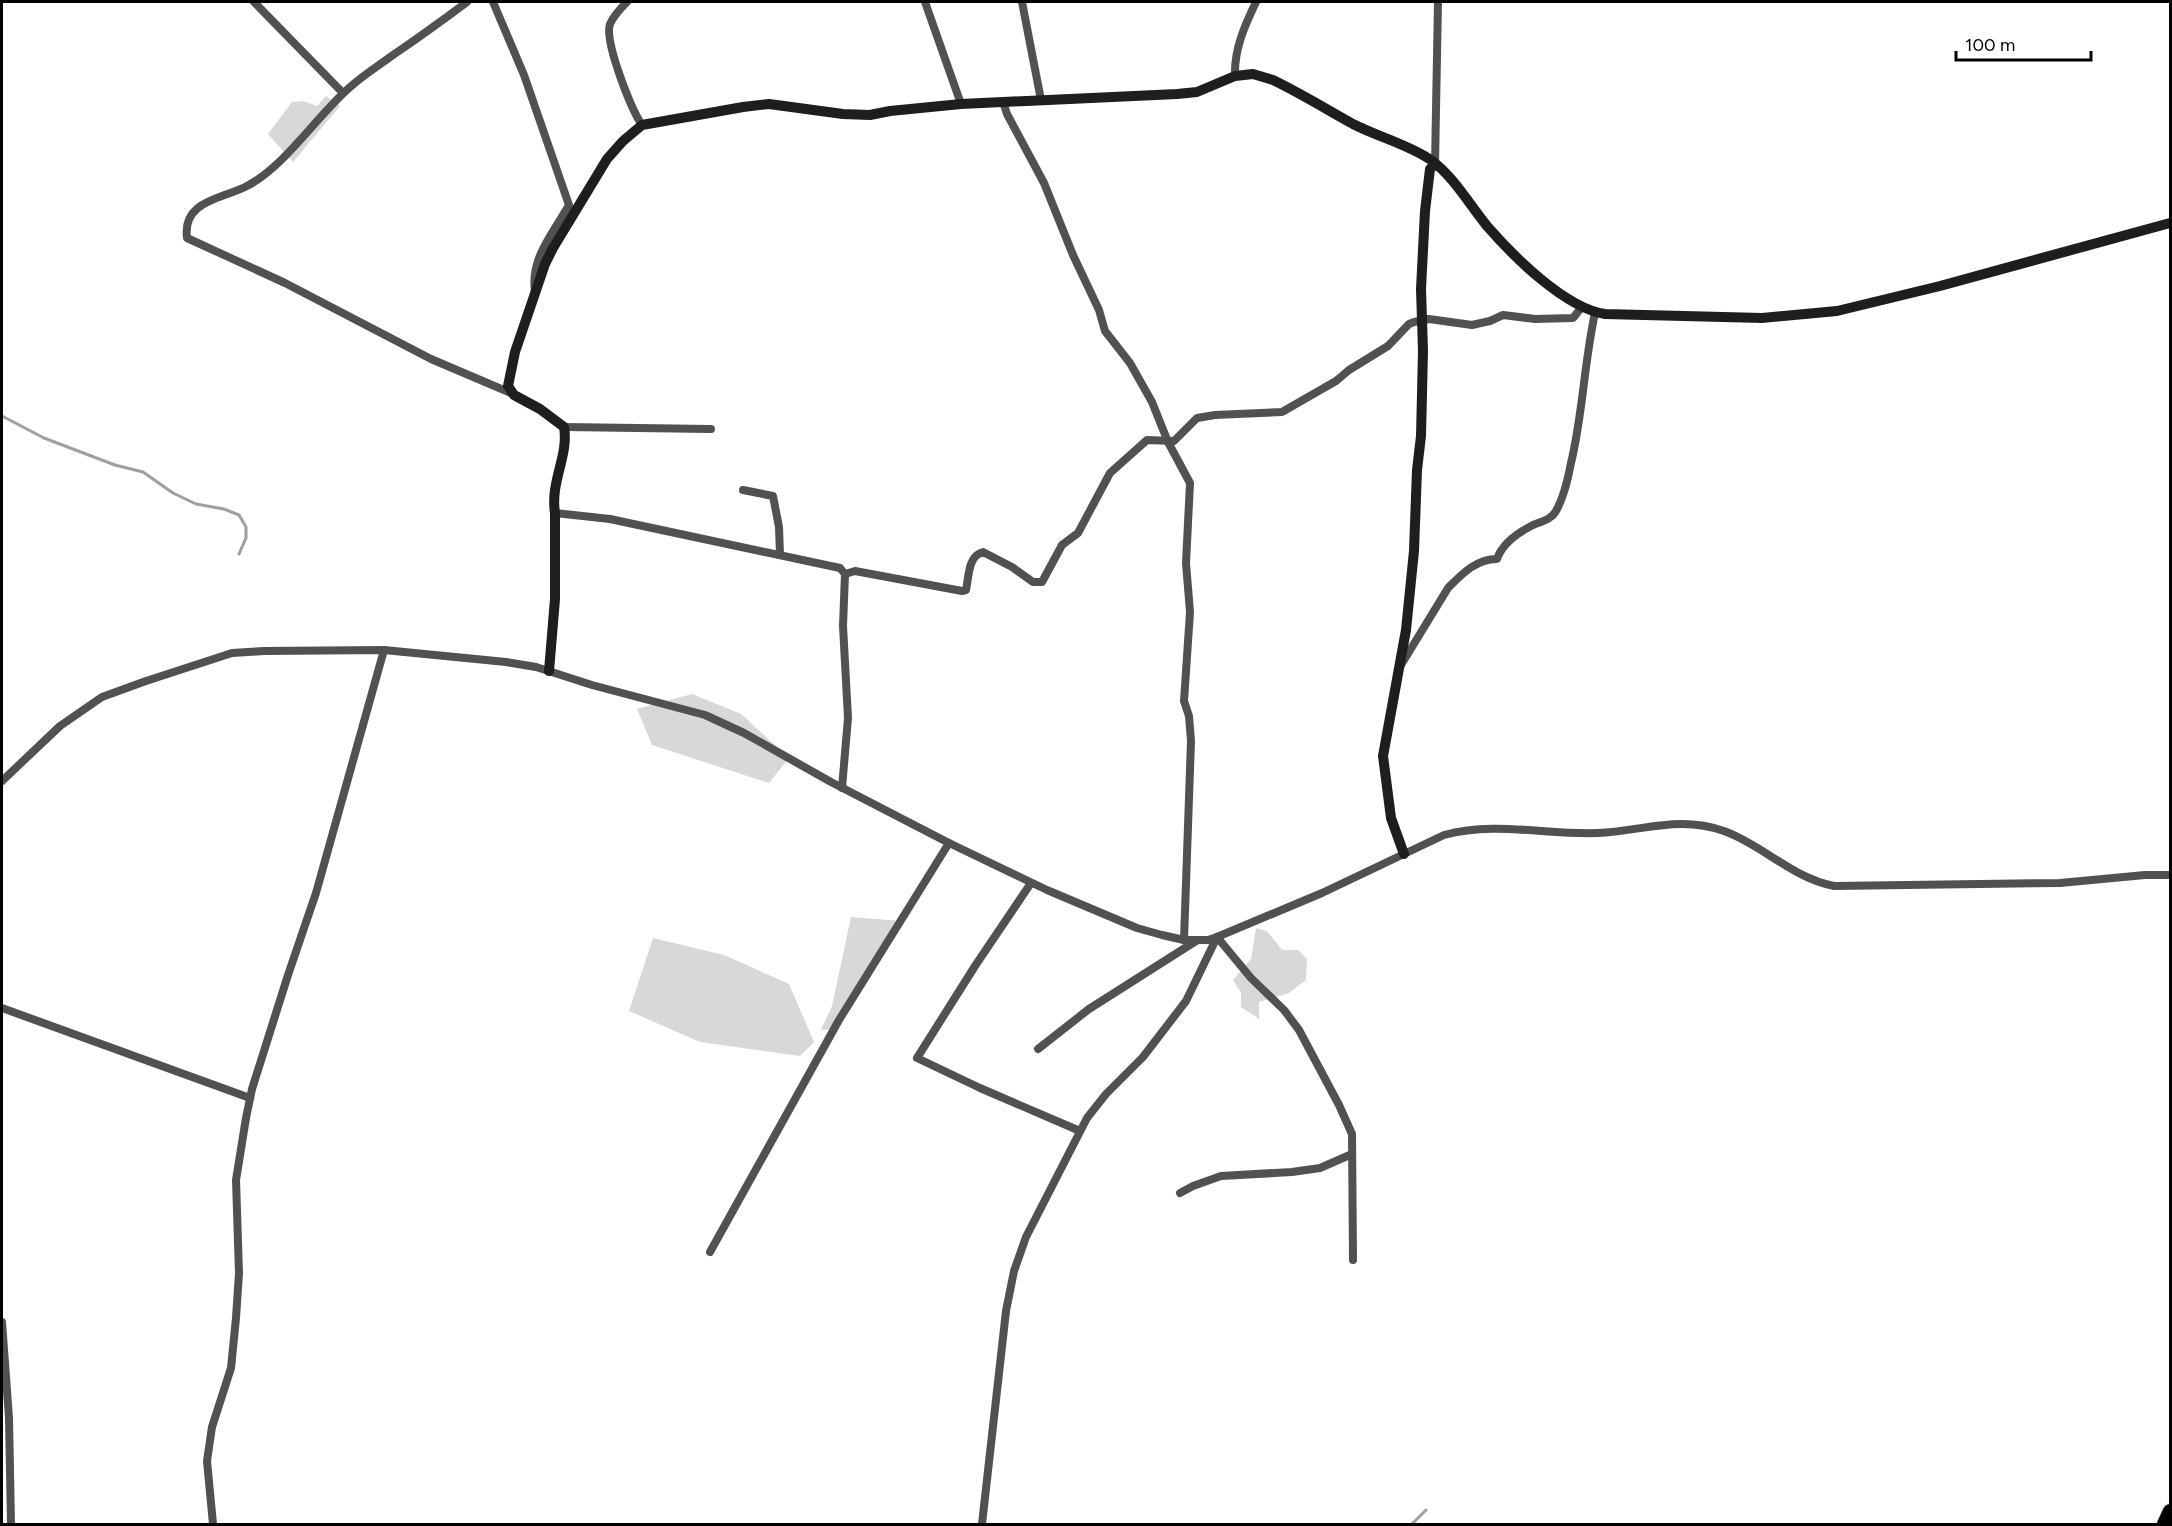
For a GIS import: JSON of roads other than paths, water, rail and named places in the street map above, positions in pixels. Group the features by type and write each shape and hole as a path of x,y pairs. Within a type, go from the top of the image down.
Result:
{"highway":[{"path":"2164,1524 2170,1510"}],"street":[{"path":"254,2 343,93"},
{"path":"468,2 358,80 267,171 247,186 202,204 195,211 187,226 187,238 285,283 431,359 514,394 540,409 564,427 711,429"},
{"path":"493,2 524,75 569,205 540,253 533,278 535,292"},
{"path":"627,2 617,12 610,25 620,77 642,125"},
{"path":"926,2 962,104"},
{"path":"1022,2 1032,44 1041,100"},
{"path":"1234,76 1234,61 1244,29 1256,2"},
{"path":"1404,854 1391,818 1383,756 1406,630 1414,550 1417,470 1421,436 1423,351 1421,321 1427,184 1432,165 1435,164 1438,2"},
{"path":"514,394 508,386 509,379 515,352 535,292 553,248 607,159 630,134 642,125 769,104 855,116 962,104 1197,92 1234,76 1253,74 1273,80 1352,123 1413,150 1435,164 1453,182 1488,227 1518,257 1560,294 1581,308 1594,313 1762,318 1837,311 1940,286 2170,222"},
{"path":"1003,102 1044,183 1073,255 1099,310 1105,331 1130,363 1190,483 1186,563 1190,612 1184,700 1189,716 1191,741 1184,940"},
{"path":"845,574 855,571 962,591 966,590 971,562 977,554 983,552 1012,567 1033,582 1042,582 1062,545 1078,533 1110,473 1147,440 1174,441 1197,418 1282,412 1336,381 1388,345 1409,324 1429,319 1472,325 1503,315 1535,319 1573,318 1581,308"},
{"path":"1398,668 1405,661 1448,588 1454,582 1478,562 1497,559 1500,550 1509,542 1555,513 1568,480 1577,440 1594,313"},
{"path":"549,671 555,599 553,501 557,474 565,448 564,427"},
{"path":"743,490 773,496 779,527 780,555"},
{"path":"555,513 610,519 840,568 845,574 843,626 848,718 842,788"},
{"path":"213,1524 207,1461 212,1427 231,1368 238,1273 236,1180 250,1098 316,893 384,650"},
{"path":"2,781 60,726 102,697 146,681 232,653 384,650 506,662 549,671 592,685 705,715 759,741 842,788 1031,883 1137,928 1184,940 1208,940 1217,937 1322,893 1444,835 1472,829 1500,828 1600,833 1672,823 1688,823 1726,832 1772,856 1793,871 1834,886 2060,883 2145,875 2170,875"},
{"path":"710,1252 735,1211 839,1020 949,843"},
{"path":"1031,883 916,1058 1080,1131"},
{"path":"982,1524 1006,1311 1014,1271 1026,1237 1087,1118 1106,1094 1143,1057 1185,1001 1217,937"},
{"path":"1217,937 1251,978 1284,1010 1299,1030 1352,1134 1353,1260"},
{"path":"1038,1049 1089,1009 1197,940"},
{"path":"2,1008 250,1098"},
{"path":"1180,1194 1192,1186 1221,1176 1320,1168 1352,1154"},
{"path":"2,1322 9,1418 11,1524"}],"waterway":[{"path":"2,416 44,438 115,465 143,472 173,493 196,504 224,509 239,515 246,527 246,538 239,554"},
{"path":"1412,1524 1426,1510"}]}
